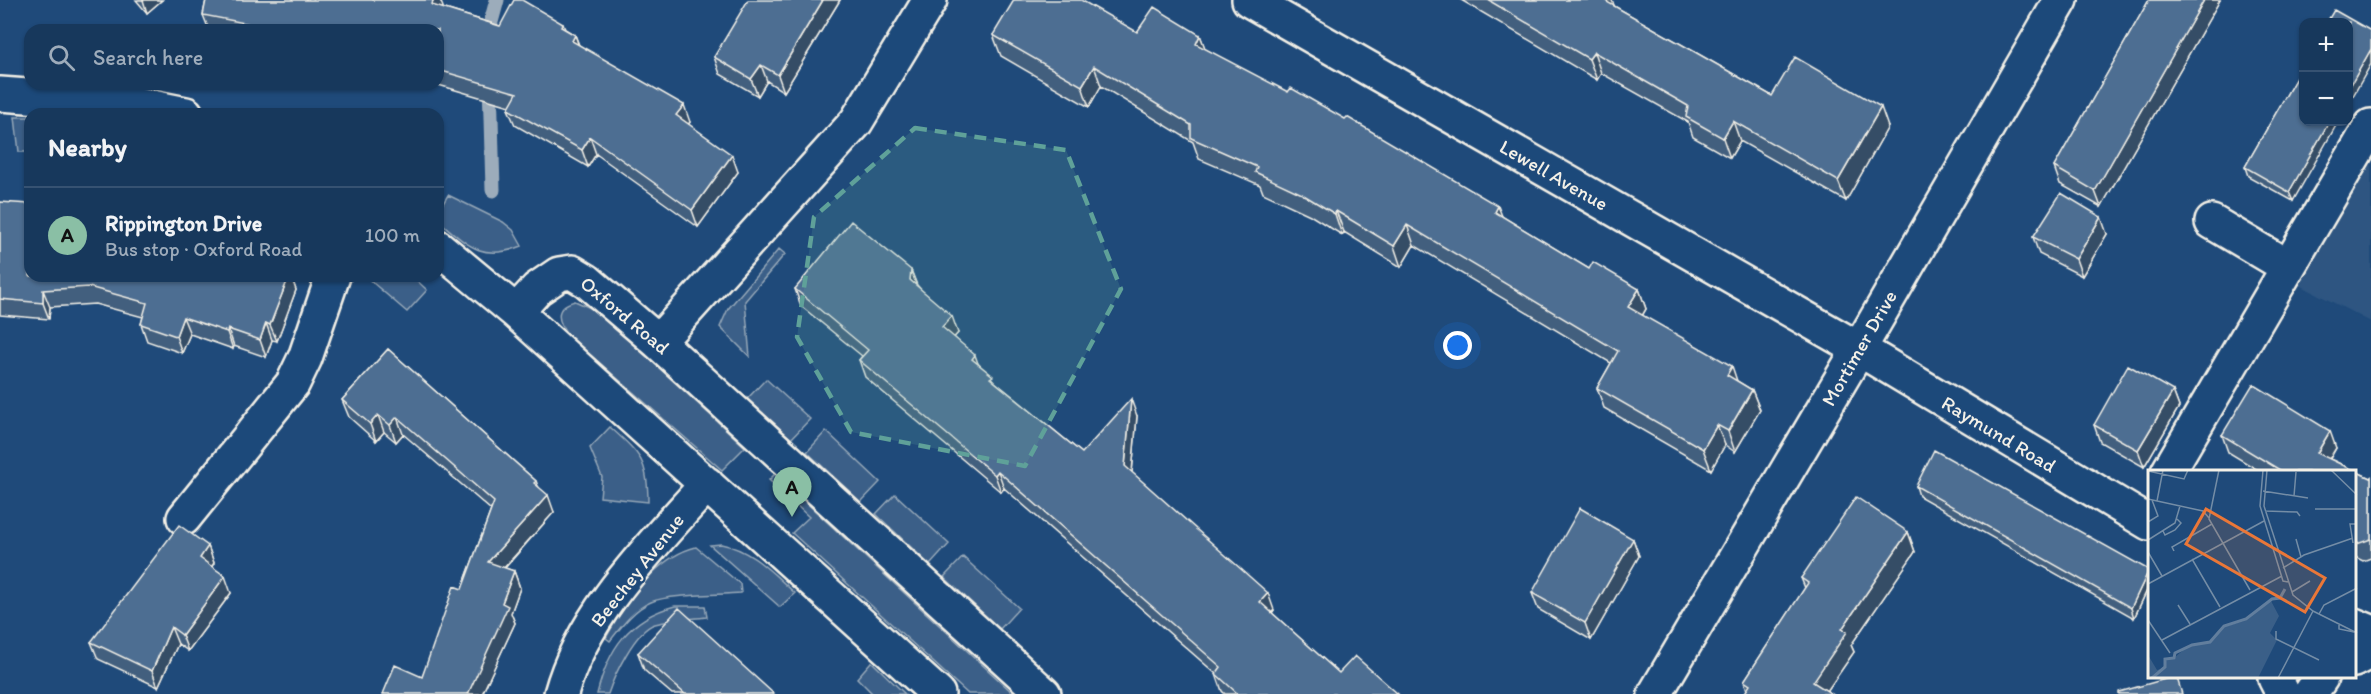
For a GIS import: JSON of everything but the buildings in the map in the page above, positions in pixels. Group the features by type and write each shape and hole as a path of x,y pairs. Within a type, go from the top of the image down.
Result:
{"street":[{"path":"658,342 856,122 930,0"},
{"name":"Lewell Avenue","path":"1249,0 1859,349"},
{"name":"Mortimer Drive","path":"1655,694 1859,349 2061,0"},
{"path":"0,94 137,104 157,108"},
{"path":"2169,470 2371,126"},
{"path":"2212,222 2288,267"},
{"path":"444,252 516,312 938,694"},
{"name":"Oxford Road","path":"516,312 537,289 559,274 572,272 587,281 658,342 1044,694"},
{"path":"184,518 293,383 305,358 331,282"},
{"name":"Raymund Road","path":"1859,349 2146,515"},
{"name":"Beechey Avenue","path":"561,694 590,627 652,546 707,484"},
{"path":"2356,626 2371,632"},
{"path":"2356,659 2371,651"},
{"path":"2276,679 2283,694"},
{"path":"2310,694 2320,679"}],"highlighted area":[{"path":"915,128 1066,150 1121,289 1025,466 851,432 797,337 814,217"}],"shaded area":[{"path":"15,117 24,117 24,152 19,152"},
{"path":"2371,146 2371,322 2292,281"},
{"path":"448,195 503,222 513,230 522,246 508,251 486,252 467,244 444,225 444,202"},
{"path":"779,249 785,254 745,301 750,357 720,327 728,309"},
{"path":"372,282 418,282 427,290 407,312"},
{"path":"575,301 597,311 745,447 722,470 569,336 559,315 563,307"},
{"path":"766,379 810,419 791,439 747,399"},
{"path":"610,427 629,444 640,459 646,476 648,502 600,497 602,477 590,448"},
{"path":"826,431 880,482 861,502 807,452"},
{"path":"775,474 1014,694 968,694 792,533 809,517 769,480"},
{"path":"895,494 949,544 930,565 876,514"},
{"path":"721,544 752,557 795,593 780,607 710,545"},
{"path":"696,547 740,584 741,593 659,599 633,614 610,641 606,638 622,610 643,583 667,561 681,552"},
{"path":"963,557 1019,608 1000,629 944,577"},
{"path":"675,606 705,606 707,617 667,621 647,628 626,654 608,694 597,694 607,663 623,638 645,618"},
{"path":"871,662 905,694 873,694 857,678"}],"waterway":[{"path":"488,43 488,33 497,0"},
{"path":"490,82 493,190"}],"place":[{"name":"Rippington Drive","path":"792,517"}]}
